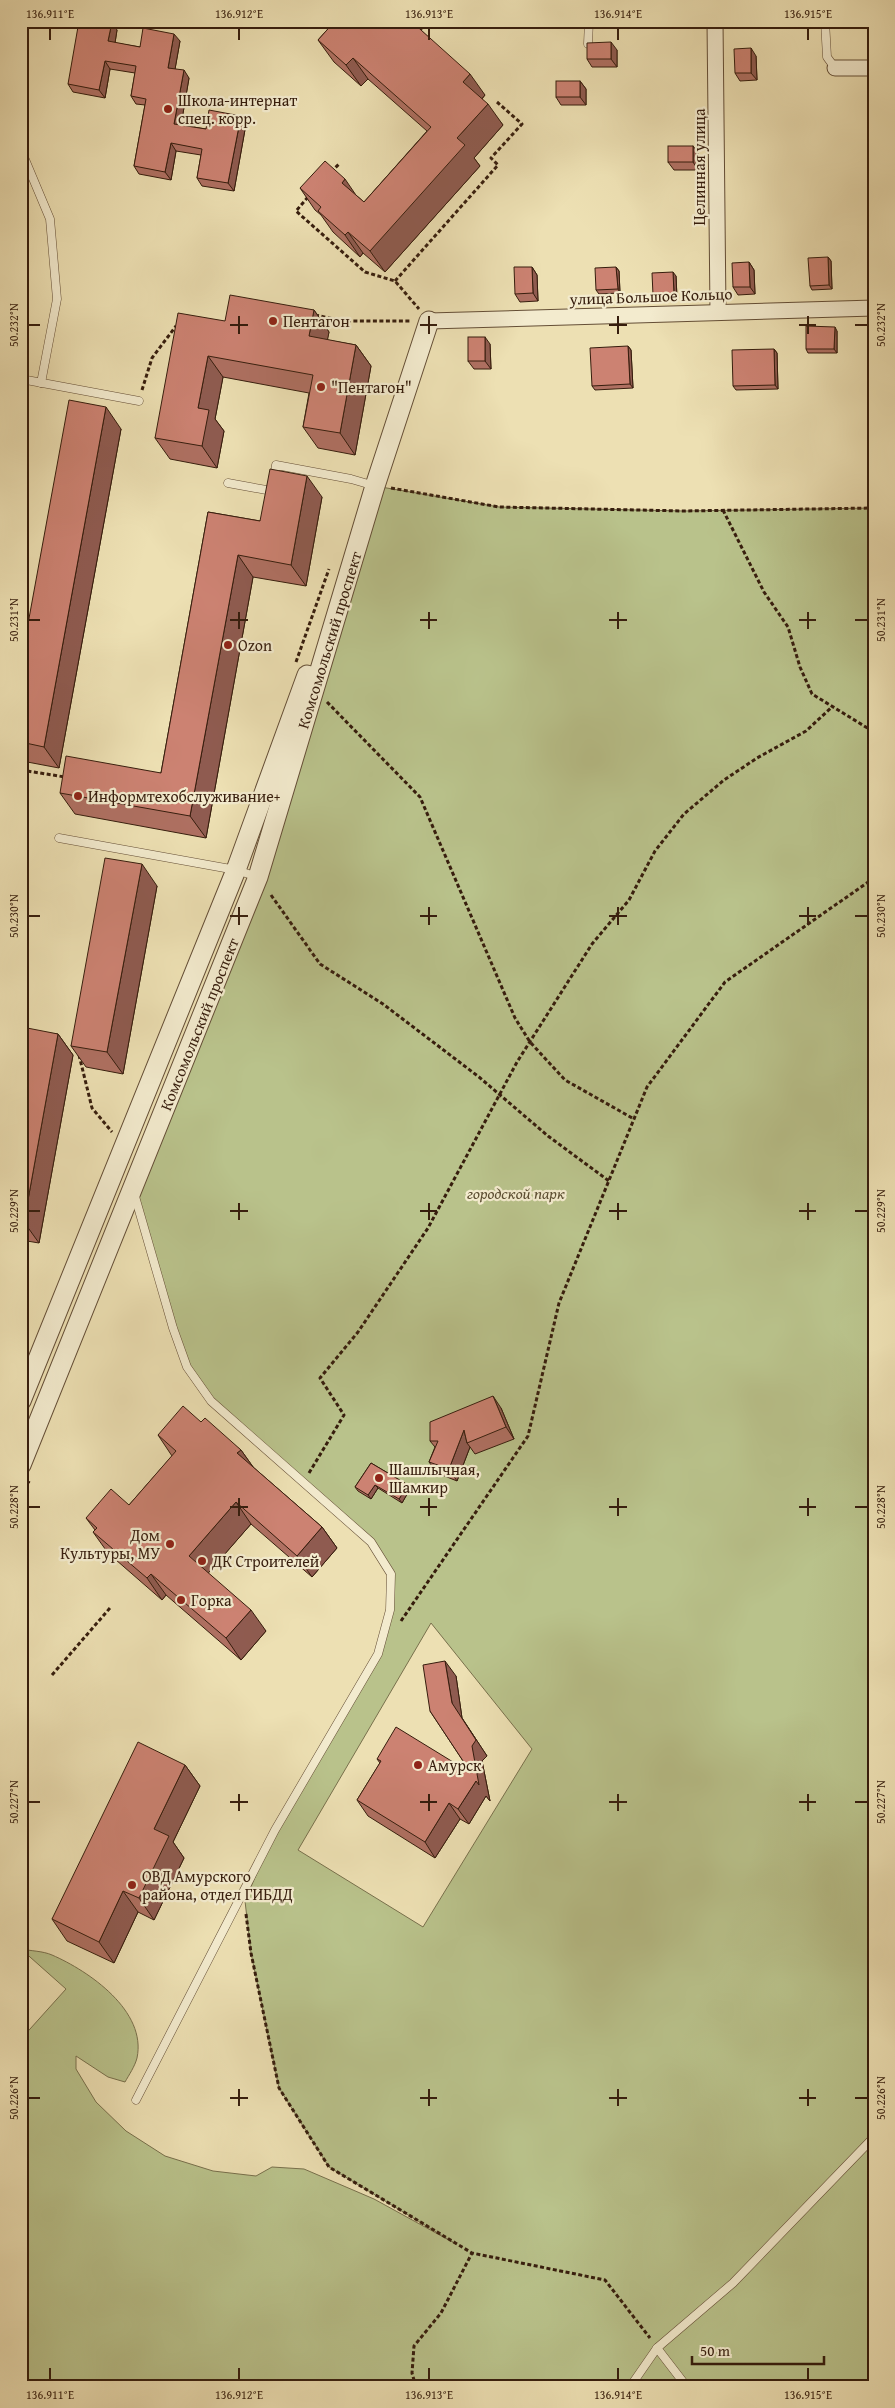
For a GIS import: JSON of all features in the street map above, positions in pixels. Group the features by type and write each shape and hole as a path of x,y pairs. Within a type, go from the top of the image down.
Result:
{"street":[{"name":"Целинная улица","path":"715,21 718,312"},
{"path":"835,68 874,68"},
{"name":"улица Большое Кольцо","path":"429,321 874,308"},
{"name":"Комсомольский проспект","path":"21,1465 258,877 375,486 429,321"},
{"name":"Комсомольский проспект","path":"21,1401 236,870 375,486"}],"lane":[{"path":"588,44 589,21"},
{"path":"825,21 827,57 835,68"},
{"path":"21,150 50,219 57,300 41,383"},
{"path":"21,380 139,401"},
{"path":"228,483 272,491 276,465 350,478 375,486"},
{"path":"59,838 236,870 258,877"},
{"path":"133,1188 173,1328 187,1367 211,1401 371,1542 390,1574 390,1610 378,1654 275,1830 136,2100"},
{"path":"630,2387 657,2348 733,2283 874,2137"},
{"path":"657,2348 687,2387"}],"path":[{"path":"395,281 498,165 491,158 522,124 496,102"},
{"path":"326,177 339,164"},
{"path":"314,191 296,211 365,272 395,281 429,321"},
{"path":"308,314 344,321 429,321"},
{"path":"139,401 152,358 182,318"},
{"path":"375,486 499,507 723,510 874,508"},
{"path":"723,510 764,592 788,626 800,667 812,694 874,732"},
{"path":"315,689 420,797 516,1018 530,1042 565,1080 634,1119"},
{"path":"303,1482 344,1415 320,1378 358,1332 428,1228 530,1042 592,944 629,900 655,851 684,814 724,780 749,763 806,731 833,706"},
{"path":"21,770 70,778"},
{"path":"258,877 320,964 383,1004 500,1095 548,1136 609,1181"},
{"path":"400,1622 528,1436 559,1303 647,1087 724,982 874,878"},
{"path":"78,1052 92,1108 113,1134"},
{"path":"52,1675 110,1608"},
{"path":"246,1910 251,1953 279,2088 329,2167 472,2253 605,2280 657,2348"},
{"path":"416,2387 412,2373 414,2346 441,2313 472,2253"}],"green space":[{"name":"городской парк","path":"375,486 499,507 684,511 874,508 874,2387 21,2387 21,2039 66,1989 21,1949 48,1954 82,1971 112,1995 124,2009 133,2024 138,2041 137,2058 125,2082 108,2077 76,2056 76,2069 96,2102 126,2131 165,2156 213,2171 256,2176 272,2167 304,2169 374,2199 456,2244 329,2167 279,2088 251,1953 245,1901 275,1830 378,1654 390,1610 391,1574 371,1542 211,1401 187,1367 133,1189 258,877","holes":["431,1623 532,1749 423,1927 298,1850"]}],"building":[{"name":"Школа-интернат спец. корр.","path":"79,21 112,22 108,41 140,47 143,28 174,34 168,68 184,70 174,124 206,129 209,110 241,116 228,183 197,178 202,149 171,143 165,172 134,166 146,99 131,96 136,66 105,61 99,90 68,84"},
{"path":"335,21 411,21 470,74 463,82 488,104 457,138 465,145 370,251 348,232 345,235 318,211 321,207 300,188 325,161 345,179 342,183 364,202 431,127 353,58 346,65 318,40"},
{"path":"611,42 611,59 587,59 587,43"},
{"path":"751,48 751,73 735,73 734,49"},
{"path":"556,81 580,81 580,97 556,97"},
{"path":"668,146 693,146 693,162 668,162"},
{"path":"828,257 829,285 810,286 808,258"},
{"path":"749,262 750,287 733,287 732,263"},
{"path":"514,267 532,267 533,293 515,294"},
{"path":"616,267 618,289 596,290 595,268"},
{"path":"673,272 674,294 653,295 652,273"},
{"path":"230,295 314,310 309,336 356,345 340,433 303,427 313,375 208,356 198,408 209,410 202,446 155,438 178,313 225,321"},
{"path":"806,326 835,327 834,349 806,349"},
{"path":"468,337 485,337 485,361 468,361"},
{"path":"628,346 630,384 592,386 590,348"},
{"path":"774,349 775,385 733,386 732,350"},
{"path":"69,400 106,407 44,747 21,742 21,662"},
{"path":"270,469 307,476 291,565 238,555 190,816 60,793 66,756 161,773 208,512 260,521"},
{"path":"105,858 142,864 107,1052 71,1046"},
{"path":"22,1027 58,1034 24,1222 21,1221"},
{"path":"493,1396 506,1427 467,1443 464,1430 449,1469 429,1462 438,1441 430,1441 430,1422"},
{"name":"Дом Культуры, МУ","path":"183,1406 201,1422 205,1418 241,1450 237,1453 322,1527 297,1556 236,1502 189,1556 251,1610 226,1638 151,1574 147,1578 93,1532 97,1528 86,1518 111,1489 129,1505 176,1451 158,1435"},
{"name":"Шашлычная, Шамкир","path":"371,1463 408,1485 399,1499 375,1485 368,1495 355,1487"},
{"name":"Амурск","path":"445,1661 452,1703 476,1740 472,1746 479,1785 476,1781 458,1809 449,1803 425,1842 357,1800 381,1761 377,1759 396,1727 471,1773 430,1711 423,1665"},
{"path":"138,1742 185,1765 154,1829 169,1836 139,1898 123,1891 99,1942 52,1919"},
{"path":"21,2378 29,2385 27,2387 21,2387"}],"place":[{"name":"Школа-интернат спец. корр.","path":"168,109"},
{"name":"Пентагон","path":"273,321"},
{"name":"\"Пентагон\"","path":"321,387"},
{"name":"Ozon","path":"228,645"},
{"name":"Информтехобслуживание+","path":"78,796"},
{"name":"Шашлычная, Шамкир","path":"379,1478"},
{"name":"Дом Культуры, МУ","path":"170,1544"},
{"name":"ДК Строителей","path":"202,1561"},
{"name":"Горка","path":"181,1600"},
{"name":"Амурск","path":"418,1765"},
{"name":"ОВД Амурского района, отдел ГИБДД","path":"132,1885"}]}
